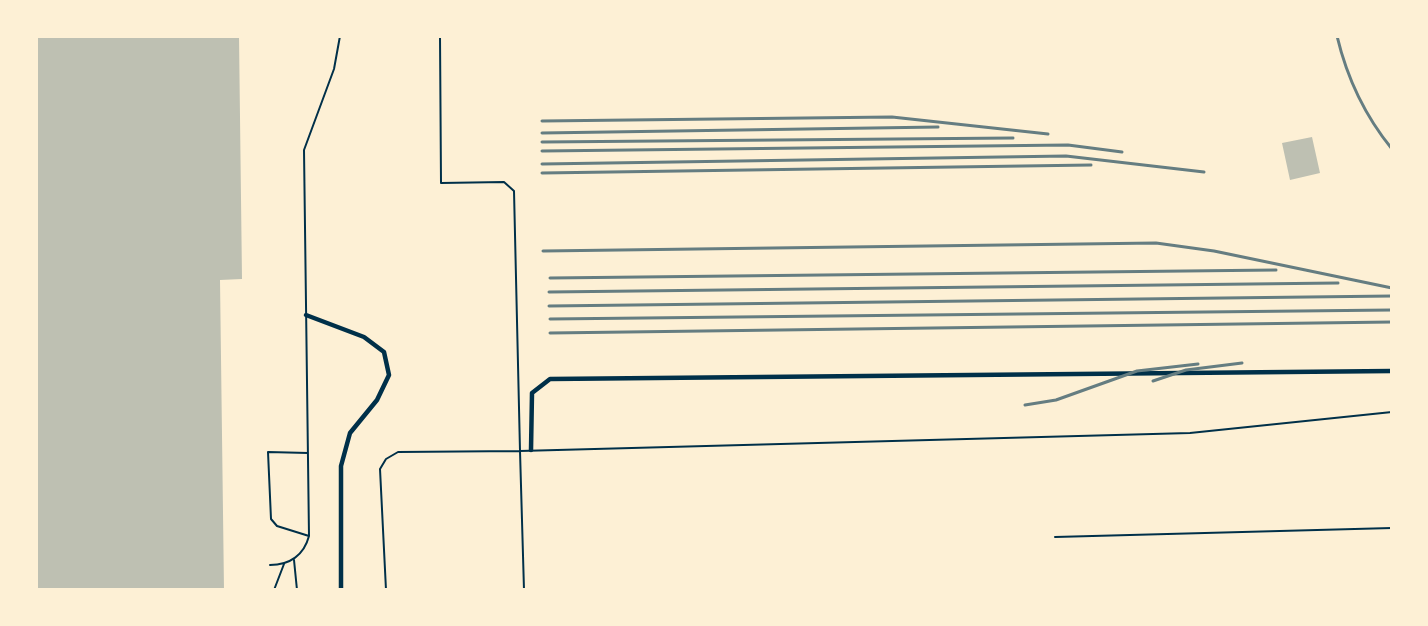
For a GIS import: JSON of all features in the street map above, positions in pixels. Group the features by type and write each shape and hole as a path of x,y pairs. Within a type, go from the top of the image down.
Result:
{"street":[{"path":"306,315 364,337 384,352 389,375 377,400 350,433 341,466 341,590"},
{"path":"531,450 532,393 550,379 1392,371"}],"lane":[{"path":"270,565 284,564 294,560 305,548 309,536 304,150 334,69 340,36"},
{"path":"440,36 441,183 504,182 514,191 524,590"},
{"path":"386,590 380,469 386,459 398,452 519,451 1178,433 1392,412"},
{"path":"308,453 268,452 271,519 285,529 309,536"},
{"path":"1055,537 1392,528"},
{"path":"294,560 297,590"},
{"path":"274,590 284,564"}],"building":[{"path":"36,36 239,36 242,279 220,280 224,590 36,590"},
{"path":"1312,137 1320,173 1290,180 1282,143"}],"railway":[{"path":"1337,36 1358,96 1373,123 1392,149"},
{"path":"542,121 892,117 1048,134"},
{"path":"542,133 938,127"},
{"path":"542,142 1013,138"},
{"path":"542,151 1068,145 1122,152"},
{"path":"542,164 1066,156 1204,172"},
{"path":"542,173 1091,165"},
{"path":"543,251 1156,243 1214,251 1392,288"},
{"path":"550,278 1276,270"},
{"path":"549,292 1338,283"},
{"path":"549,306 1392,296"},
{"path":"550,319 1392,310"},
{"path":"550,333 1392,322"},
{"path":"1153,381 1186,370 1242,363"},
{"path":"1025,405 1056,400 1137,371 1198,364"}]}
